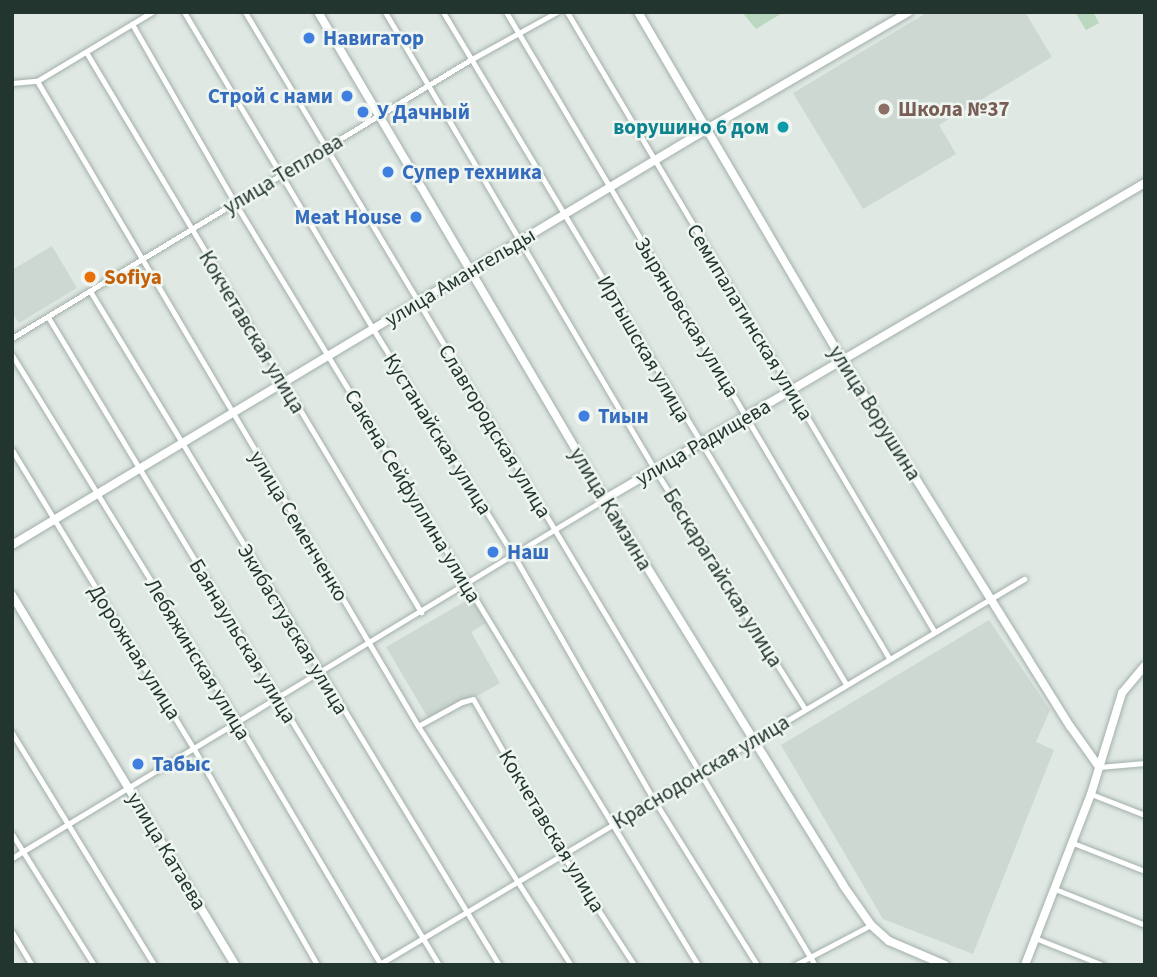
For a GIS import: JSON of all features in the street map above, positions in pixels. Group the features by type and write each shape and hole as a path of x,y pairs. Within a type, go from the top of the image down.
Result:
{"street":[{"path":"12,83 37,81 152,12"},
{"name":"Кустанайская улица","path":"184,12 373,329 514,556 654,800 757,965"},
{"name":"Славгородская улица","path":"245,12 698,773 816,965"},
{"name":"улица Камзина","path":"318,12 605,499 753,741 871,925 897,946 945,965"},
{"name":"Бескарагайская улица","path":"385,12 655,470 805,709"},
{"name":"Иртышская улица","path":"443,12 566,214 699,444 846,684"},
{"name":"Зыряновская улица","path":"506,12 889,658"},
{"name":"улица Теплова","path":"12,338 470,60 556,12"},
{"name":"Семипалатинская улица","path":"567,12 934,631"},
{"name":"улица Ворушина","path":"638,12 842,360 1099,767"},
{"name":"улица Амангельды","path":"12,545 707,129 909,12"},
{"name":"Сакена Сейфуллина улица","path":"132,24 235,203 698,965"},
{"name":"Кокчетавская улица","path":"86,52 282,384 421,612"},
{"name":"улица Семенченко","path":"37,81 418,726 571,965"},
{"name":"улица Радищева","path":"12,858 605,499 1145,183"},
{"name":"Экибастузская улица","path":"90,291 319,673 499,965"},
{"name":"Баянаульская улица","path":"48,317 439,965"},
{"name":"Лебяжинская улица","path":"12,355 238,723 379,964"},
{"name":"Дорожная улица","path":"12,450 194,749 317,965"},
{"name":"Краснодонская улица","path":"379,964 1024,579"},
{"name":"улица Катаева","path":"12,595 235,965"},
{"path":"1025,965 1091,794 1122,693 1145,666"},
{"name":"Кокчетавская улица","path":"418,726 470,699 562,854 634,965"},
{"path":"12,733 154,965"},
{"path":"1099,767 1145,763"},
{"path":"1091,794 1145,815"},
{"path":"12,834 94,965"},
{"path":"1073,842 1145,870"},
{"path":"1055,889 1145,925"},
{"path":"795,965 871,925"},
{"path":"12,932 32,965"},
{"path":"1035,938 1103,965"}],"shaded area":[{"name":"Школа №37","path":"928,12 1025,12 1052,57 939,125 956,154 863,209 793,93"},
{"path":"52,246 77,288 19,323 12,312 12,270"},
{"path":"471,598 486,623 471,632 500,683 431,723 386,647"},
{"path":"989,620 1050,710 1036,742 1054,750 973,954 883,919 781,745"}],"green space":[{"path":"742,12 784,12 756,29"},
{"path":"1075,12 1093,12 1099,23 1086,30"}],"place":[{"name":"Навигатор","path":"309,38"},
{"name":"Строй с нами","path":"347,96"},
{"name":"Школа №37","path":"884,109"},
{"name":"У Дачный","path":"363,112"},
{"name":"ворушино 6 дом","path":"783,127"},
{"name":"Супер техника","path":"388,172"},
{"name":"Meat House","path":"416,217"},
{"name":"Sofiya","path":"90,277"},
{"name":"Тиын","path":"584,416"},
{"name":"Наш","path":"493,552"},
{"name":"Табыс","path":"138,764"}]}
